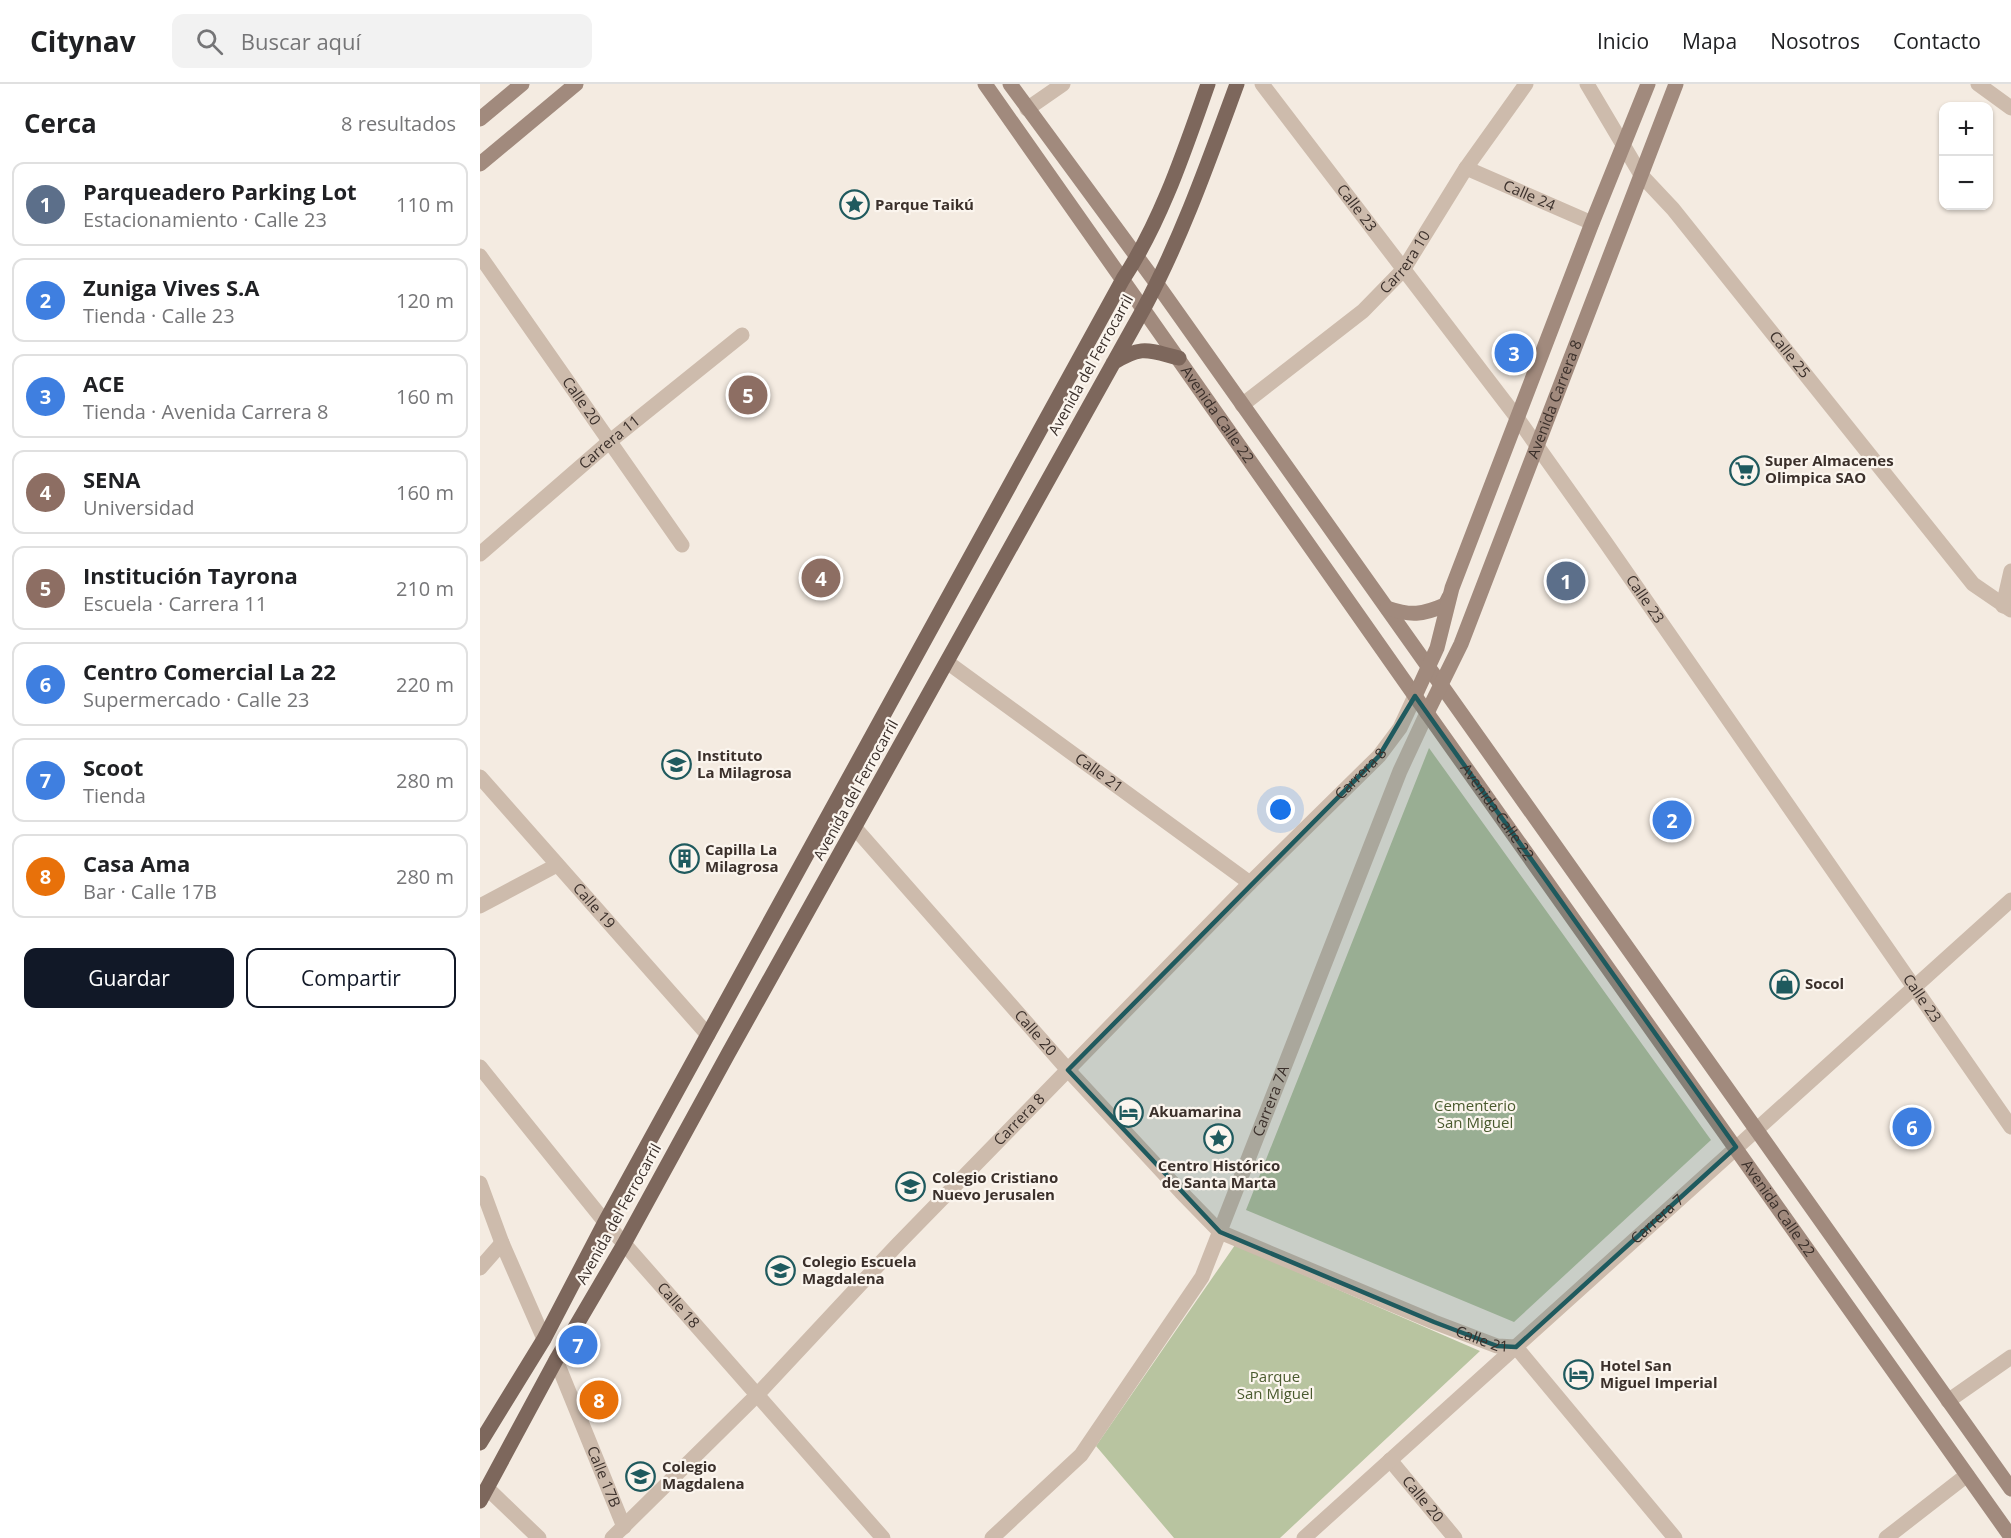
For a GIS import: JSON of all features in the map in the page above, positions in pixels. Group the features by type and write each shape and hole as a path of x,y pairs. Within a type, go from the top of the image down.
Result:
{"main road":[{"path":"480,119 522,84"},
{"path":"480,164 576,84"},
{"name":"Avenida Calle 22","path":"985,84 2011,1537"},
{"name":"Avenida Calle 22","path":"1010,84 1157,284 2011,1489"},
{"name":"Avenida del Ferrocarril","path":"480,1443 544,1339 605,1222 1123,279 1138,258 1181,162 1208,84"},
{"name":"Avenida del Ferrocarril","path":"484,1495 556,1360 624,1244 1157,284 1205,171 1237,84"},
{"name":"Avenida Carrera 8","path":"1415,696 1437,648 1452,588 1592,223 1648,84"},
{"name":"Avenida Carrera 8","path":"1427,713 1461,644 1676,84"},
{"path":"1111,365 1133,351 1151,351 1179,358"},
{"path":"1387,608 1406,614 1426,613 1445,605 1452,588"}],"street":[{"path":"1027,109 1063,84"},
{"name":"Calle 23","path":"1262,84 1537,445 2011,1127"},
{"name":"Carrera 10","path":"1242,405 1363,311 1403,270 1466,168 1526,84"},
{"name":"Calle 25","path":"1587,84 1641,175 1673,209 1973,584 2007,608"},
{"path":"1978,84 2011,108"},
{"name":"Calle 24","path":"1466,168 1592,223"},
{"name":"Calle 20","path":"480,256 682,545"},
{"name":"Carrera 11","path":"480,554 609,442 742,335"},
{"path":"2007,608 2011,570"},
{"name":"Calle 21","path":"947,662 1250,883"},
{"name":"Carrera 8","path":"612,1538 757,1395 897,1245 1250,883 1380,756 1400,728 1415,696"},
{"name":"Carrera 7A","path":"992,1538 1082,1455 1202,1277 1400,771 1427,713"},
{"name":"Calle 19","path":"480,777 708,1035"},
{"name":"Calle 20","path":"855,828 1068,1070 1220,1232"},
{"path":"480,906 557,865"},
{"name":"Carrera 7","path":"1304,1538 2011,900"},
{"name":"Calle 18","path":"480,1067 605,1222 883,1538"},
{"path":"480,1183 502,1243 544,1339"},
{"name":"Calle 21","path":"1220,1232 1434,1322 1497,1346 1516,1347 1675,1538"},
{"path":"480,1268 502,1243"},
{"path":"1948,1401 2011,1357"},
{"name":"Calle 17B","path":"556,1360 624,1527"},
{"name":"Calle 20","path":"1390,1460 1455,1538"},
{"path":"1886,1538 1967,1475"},
{"path":"484,1495 539,1538"}],"highlighted area":[{"path":"1415,696 1736,1147 1516,1347 1497,1346 1434,1322 1220,1232 1068,1070 1379,756"}],"green space":[{"name":"Cementerio San Miguel","path":"1429,748 1711,1140 1514,1322 1246,1210"},
{"name":"Parque San Miguel","path":"1235,1245 1480,1351 1280,1538 1174,1538 1096,1446"}],"place":[{"name":"Parque Taikú","path":"854,205"},
{"name":"ACE","path":"1514,353"},
{"name":"Institución Tayrona","path":"748,395"},
{"name":"Super Almacenes Olimpica SAO","path":"1744,470"},
{"name":"SENA","path":"821,578"},
{"name":"Parqueadero Parking Lot","path":"1566,581"},
{"name":"Instituto La Milagrosa","path":"676,765"},
{"name":"Zuniga Vives S.A","path":"1672,820"},
{"name":"Capilla La Milagrosa","path":"684,859"},
{"name":"Socol","path":"1784,984"},
{"name":"Akuamarina","path":"1128,1112"},
{"name":"Centro Comercial La 22","path":"1912,1127"},
{"name":"Centro Histórico de Santa Marta","path":"1219,1139"},
{"name":"Colegio Cristiano Nuevo Jerusalen","path":"911,1187"},
{"name":"Colegio Escuela Magdalena","path":"781,1271"},
{"name":"Scoot","path":"578,1345"},
{"name":"Hotel San Miguel Imperial","path":"1579,1375"},
{"name":"Casa Ama","path":"599,1400"},
{"name":"Colegio Magdalena","path":"641,1476"}]}
